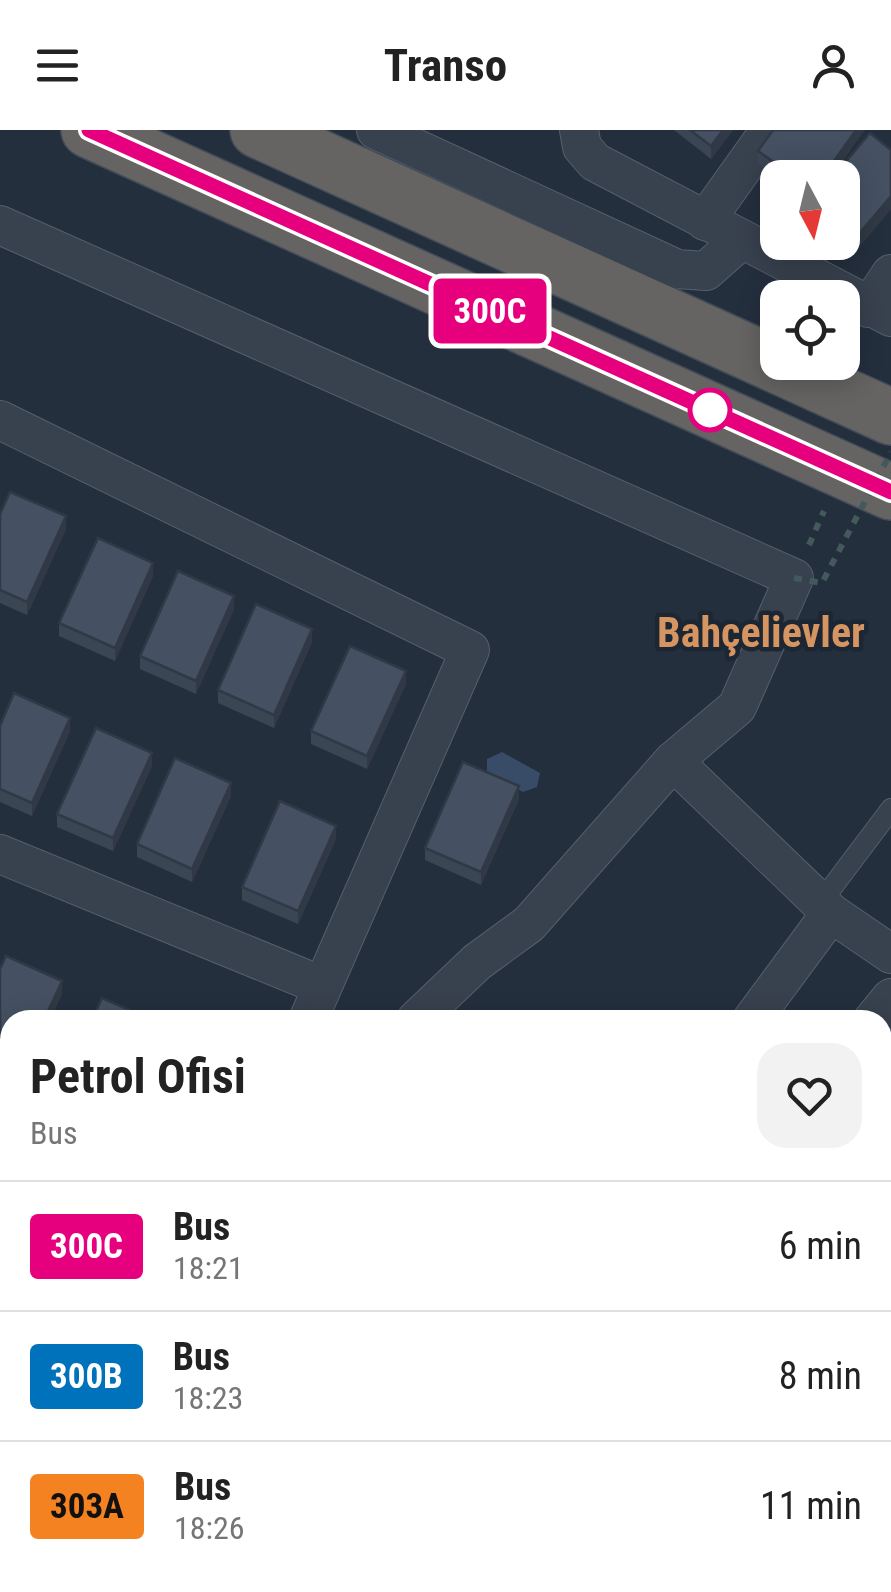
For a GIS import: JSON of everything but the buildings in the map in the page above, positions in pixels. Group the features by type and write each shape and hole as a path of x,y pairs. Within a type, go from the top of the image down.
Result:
{"highway":[{"path":"89,130 867,461 891,492"},
{"path":"258,130 891,417"}],"street":[{"path":"376,130 677,269 706,272 741,240"},
{"path":"579,130 582,147 595,162 879,312 891,274"},
{"path":"704,222 770,130"},
{"path":"0,225 794,578 736,707 673,761 529,924 477,962 427,1010"},
{"path":"0,420 470,650 314,1002 0,854"},
{"path":"673,761 826,908 891,954"},
{"path":"759,1010 826,908"}],"lane":[{"path":"826,908 891,809"}],"path":[{"path":"867,461 822,583 794,578 867,461"}],"water":[{"path":"502,752 540,773 537,787 523,792 487,773 487,759"}],"bus line":[{"name":"300C","path":"89,130 891,492"}],"district":[{"name":"Bahçelievler","path":"761,632"}]}
